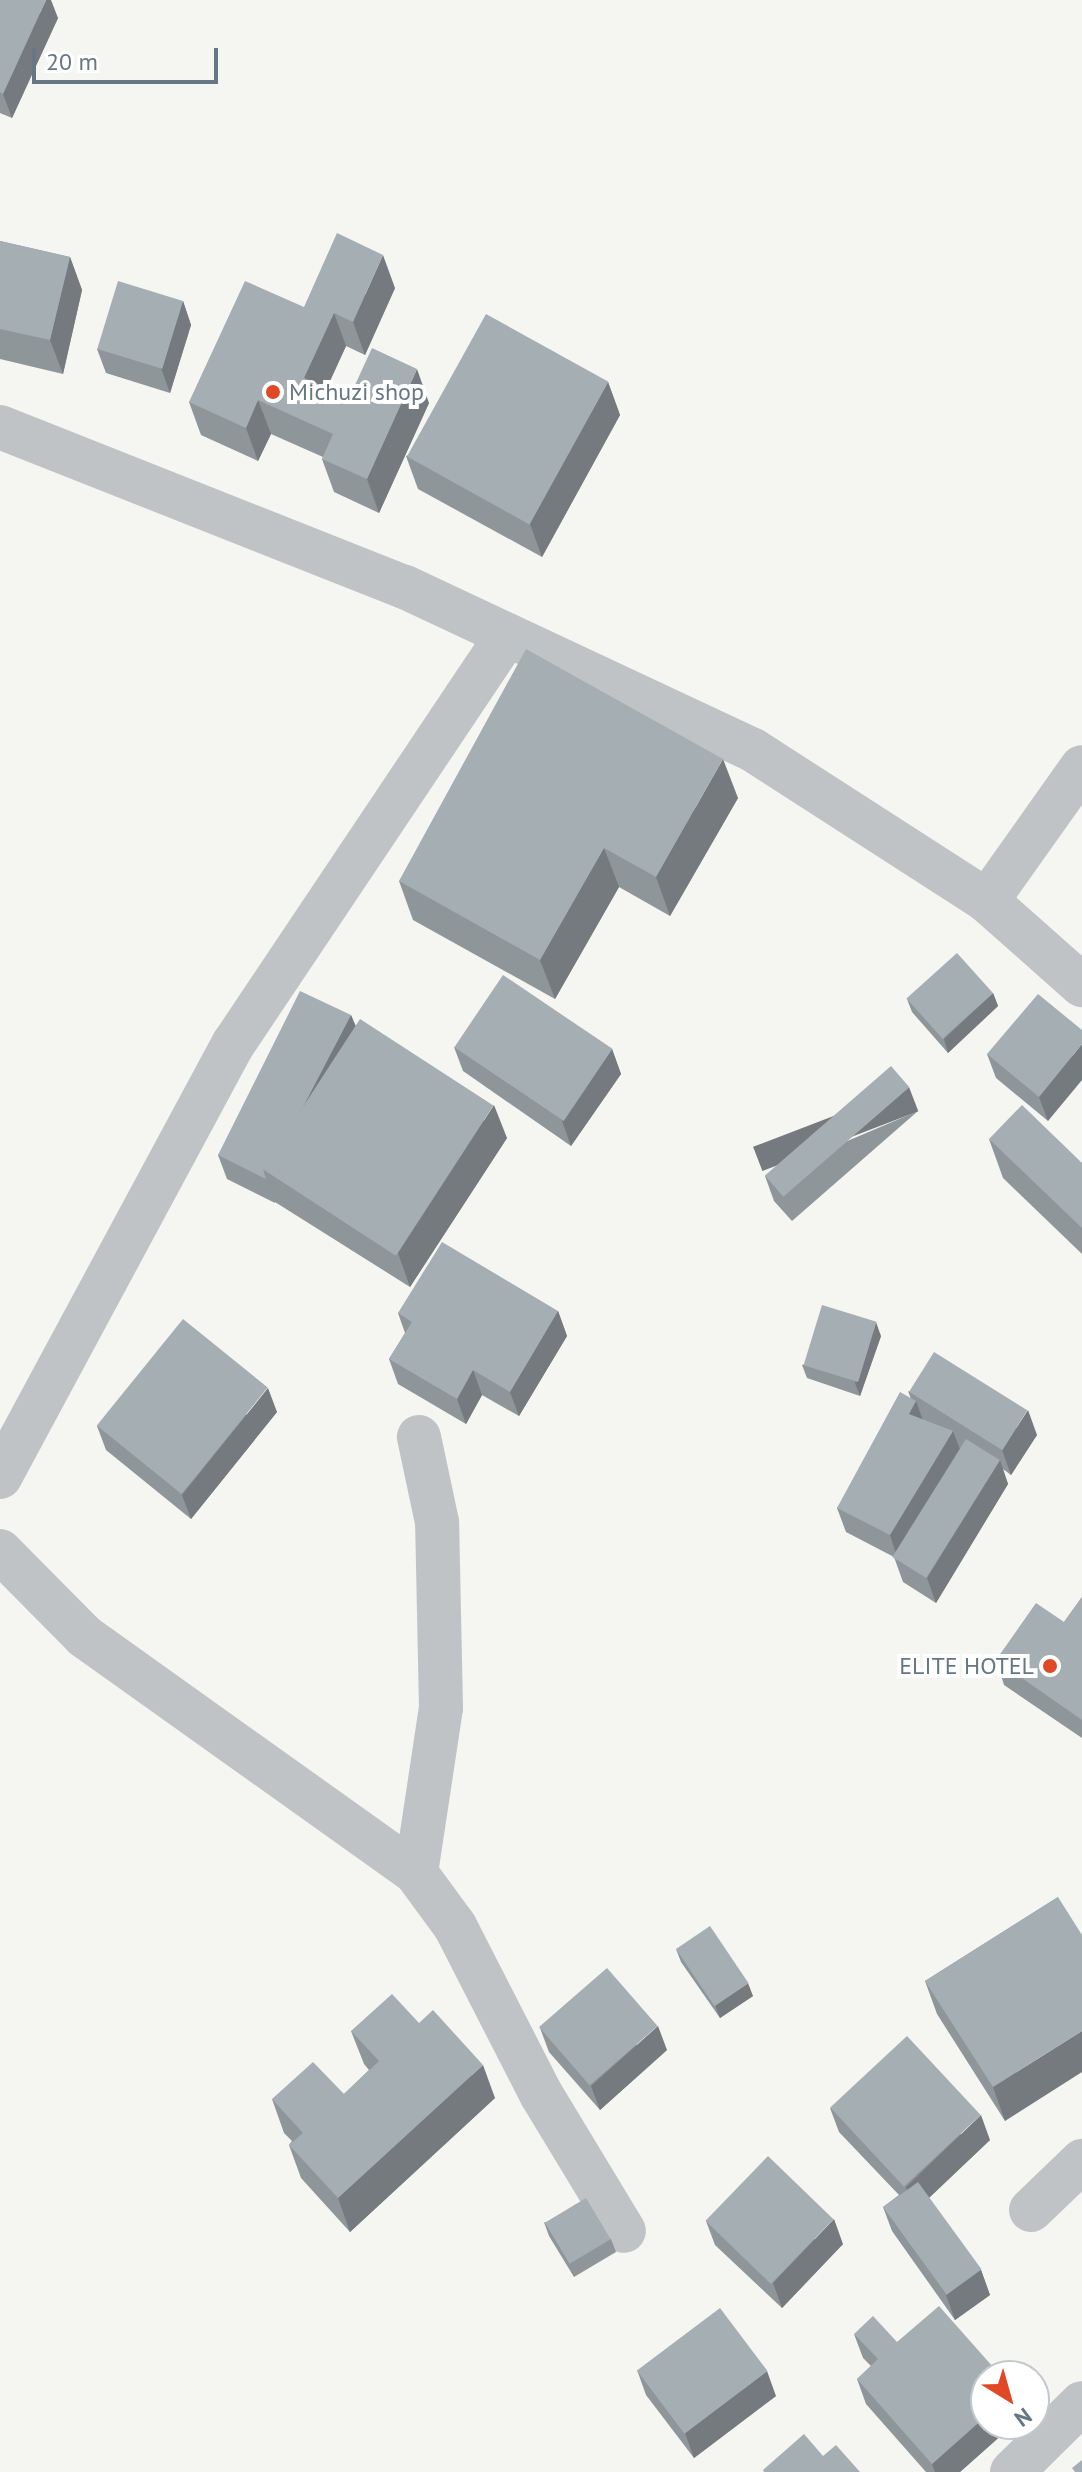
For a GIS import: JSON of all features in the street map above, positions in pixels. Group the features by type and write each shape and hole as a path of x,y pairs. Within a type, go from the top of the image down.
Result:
{"street":[{"path":"0,427 100,461 507,635 753,750 987,901 1082,985"},
{"path":"0,1477 234,1043 507,635"},
{"path":"987,901 1082,767"},
{"path":"416,1873 441,1708 437,1522 419,1437"},
{"path":"0,1551 84,1636 416,1873 455,1926 541,2094 624,2231"},
{"path":"1031,2210 1082,2161"},
{"path":"1012,2472 1082,2403"}],"building":[{"path":"0,0 46,0 3,94 0,92"},
{"path":"337,233 383,255 353,322 334,313 304,378 349,398 372,348 417,369 367,479 322,459 333,434 258,400 246,428 189,402 245,281 304,307"},
{"path":"0,241 70,257 50,340 0,329"},
{"path":"118,281 183,301 162,369 97,349"},
{"path":"486,314 608,382 529,524 407,457"},
{"path":"526,649 723,759 656,877 604,848 540,960 399,881"},
{"path":"957,953 993,993 943,1039 906,999"},
{"path":"503,975 612,1049 564,1121 454,1047"},
{"path":"300,991 351,1015 303,1107 263,1169 266,1179 218,1155"},
{"path":"1038,994 1082,1030 1082,1044 1039,1097 987,1054"},
{"path":"360,1019 493,1106 396,1256 263,1169"},
{"path":"891,1066 909,1087 783,1197 765,1176"},
{"path":"1022,1105 1082,1163 1082,1228 989,1139"},
{"path":"442,1242 558,1311 510,1392 473,1370 457,1399 389,1359 412,1322 398,1313"},
{"path":"822,1305 877,1322 858,1382 804,1365"},
{"path":"183,1319 268,1388 181,1494 97,1425"},
{"path":"934,1352 1027,1410 1002,1450 909,1392"},
{"path":"900,1392 916,1401 909,1414 953,1431 890,1535 837,1508"},
{"path":"966,1439 1000,1460 926,1578 892,1557"},
{"name":"ELITE HOTEL","path":"1082,1597 1082,1720 996,1660 1036,1603 1064,1622"},
{"path":"1058,1897 1082,1935 1082,2031 993,2087 925,1981"},
{"path":"710,1926 749,1983 715,2006 676,1949"},
{"path":"607,1968 658,2026 590,2085 539,2027"},
{"path":"392,1994 419,2023 433,2010 483,2065 338,2198 289,2145 303,2133 272,2099 313,2062 344,2094 379,2061 351,2031"},
{"path":"907,2036 981,2115 904,2187 830,2108"},
{"path":"768,2156 833,2219 771,2284 705,2221"},
{"path":"918,2182 981,2269 947,2295 883,2207"},
{"path":"586,2198 611,2239 570,2264 545,2223"},
{"path":"939,2306 987,2360 970,2360 970,2430 932,2464 857,2379 878,2359 854,2334 873,2316 897,2342"},
{"path":"720,2308 768,2371 684,2434 637,2371"},
{"path":"804,2434 823,2456 836,2445 860,2472 764,2472"},
{"path":"1082,2460 1082,2472 1075,2472 1072,2468"}],"place":[{"name":"Michuzi shop","path":"273,392"},
{"name":"ELITE HOTEL","path":"1050,1666"}]}
